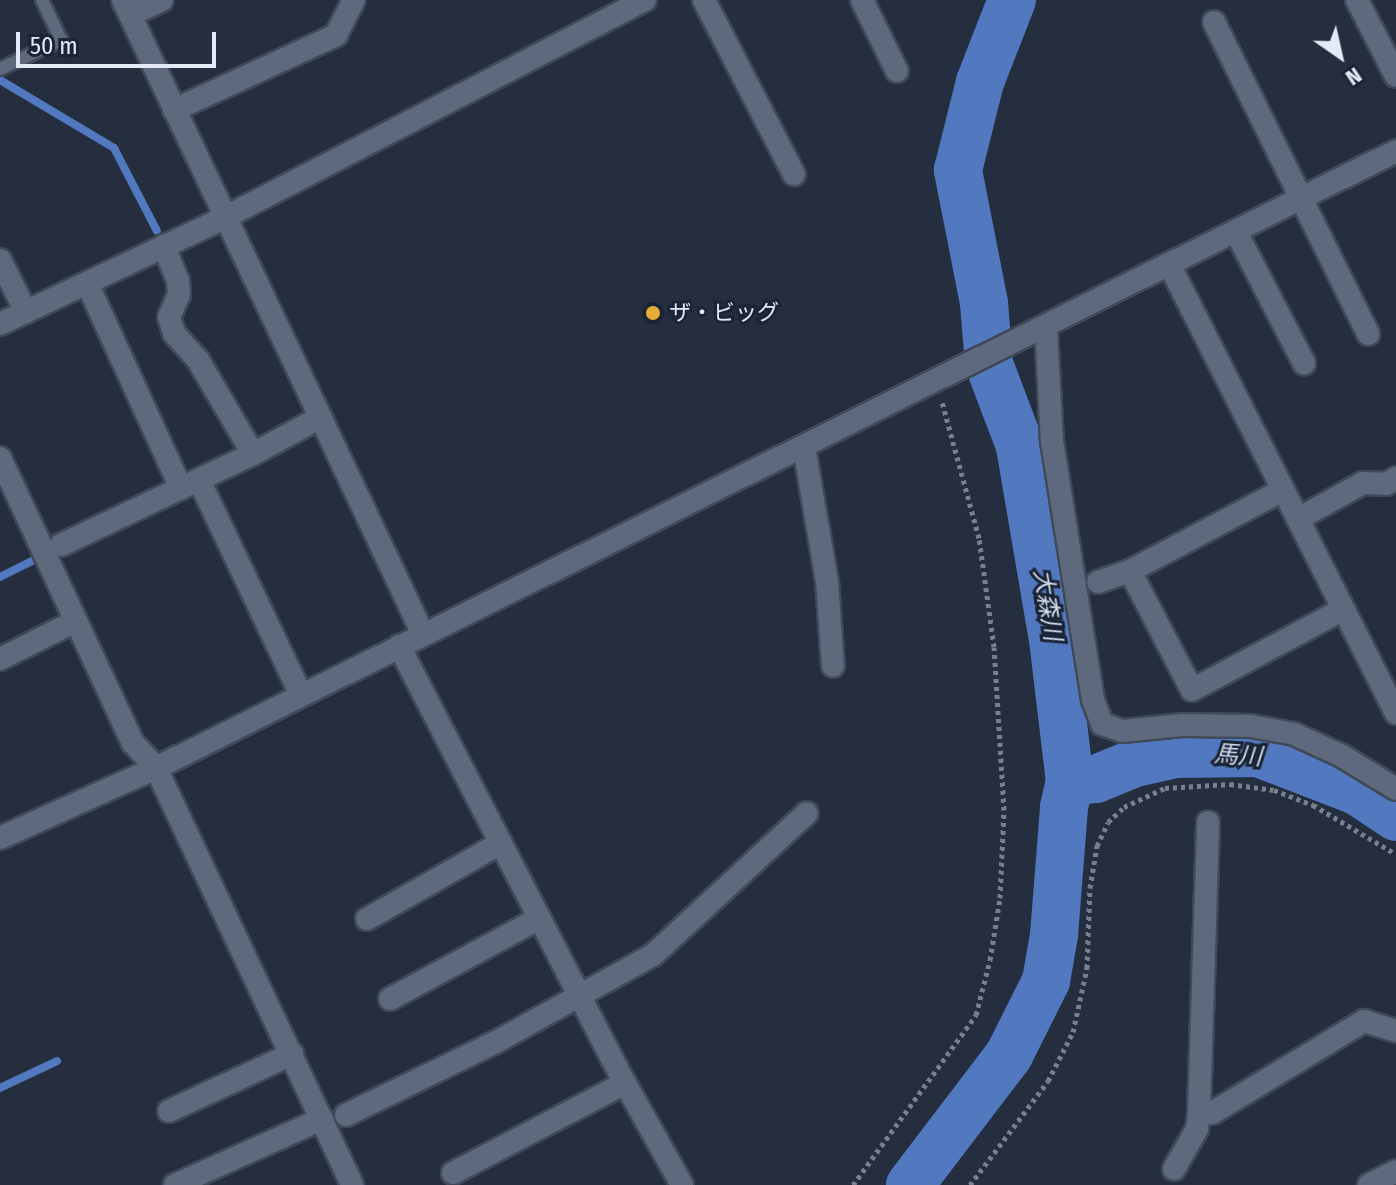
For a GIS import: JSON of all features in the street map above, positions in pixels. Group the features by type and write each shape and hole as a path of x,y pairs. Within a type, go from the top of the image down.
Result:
{"street":[{"path":"162,0 127,7 423,634"},
{"path":"174,110 336,35 354,0"},
{"path":"0,324 224,218 617,6 645,0"},
{"path":"704,0 794,174"},
{"path":"862,0 897,71"},
{"path":"1357,0 1396,76"},
{"path":"1214,22 1368,334"},
{"path":"0,838 156,768 300,693 937,382 1396,151"},
{"path":"1236,232 1304,363"},
{"path":"164,246 178,281 179,295 169,317 174,333 198,360 253,454"},
{"path":"0,260 26,312"},
{"path":"1170,266 1396,713"},
{"path":"87,283 300,693"},
{"path":"1046,328 1052,441 1093,700 1102,724 1122,731 1183,725 1251,726 1294,734 1342,756 1396,789"},
{"path":"61,545 253,454 319,418"},
{"path":"804,447 827,581 833,666"},
{"path":"0,458 133,743 156,768 352,1185"},
{"path":"1298,519 1363,483 1386,484 1396,478"},
{"path":"1098,582 1130,571 1283,490"},
{"path":"1130,571 1192,690 1342,610"},
{"path":"0,659 76,621"},
{"path":"399,646 625,1083 682,1185"},
{"path":"346,1115 496,1042 653,955 807,813"},
{"path":"1174,1169 1197,1129 1199,1112 1208,822"},
{"path":"367,919 501,843"},
{"path":"390,999 540,918"},
{"path":"1199,1112 1212,1113 1364,1021 1396,1031"},
{"path":"169,1111 292,1054"},
{"path":"453,1173 625,1083"},
{"path":"175,1185 322,1119"},
{"path":"1369,1185 1396,1171"}],"lane":[{"path":"0,69 61,40 42,0"}],"path":[{"path":"853,1185 976,1015 990,960 1000,898 1004,810 994,647 979,538 937,382"},
{"path":"970,1185 1048,1081 1073,1032 1087,968 1090,888 1097,846 1108,822 1124,807 1165,788 1230,784 1274,790 1313,805 1396,854"}],"waterway":[{"name":"大森川","path":"910,1185 1009,1055 1046,981 1054,935 1064,807 1070,782 1053,640 1020,446 989,364 984,303 958,170 980,82 1012,0"},
{"path":"0,80 114,148 157,231"},
{"path":"0,577 36,559"},
{"name":"馬川","path":"1070,782 1096,779 1135,763 1175,754 1258,753 1357,791 1396,817"},
{"path":"0,1088 57,1061"}],"place":[{"name":"ザ・ビッグ","path":"653,313"}]}
